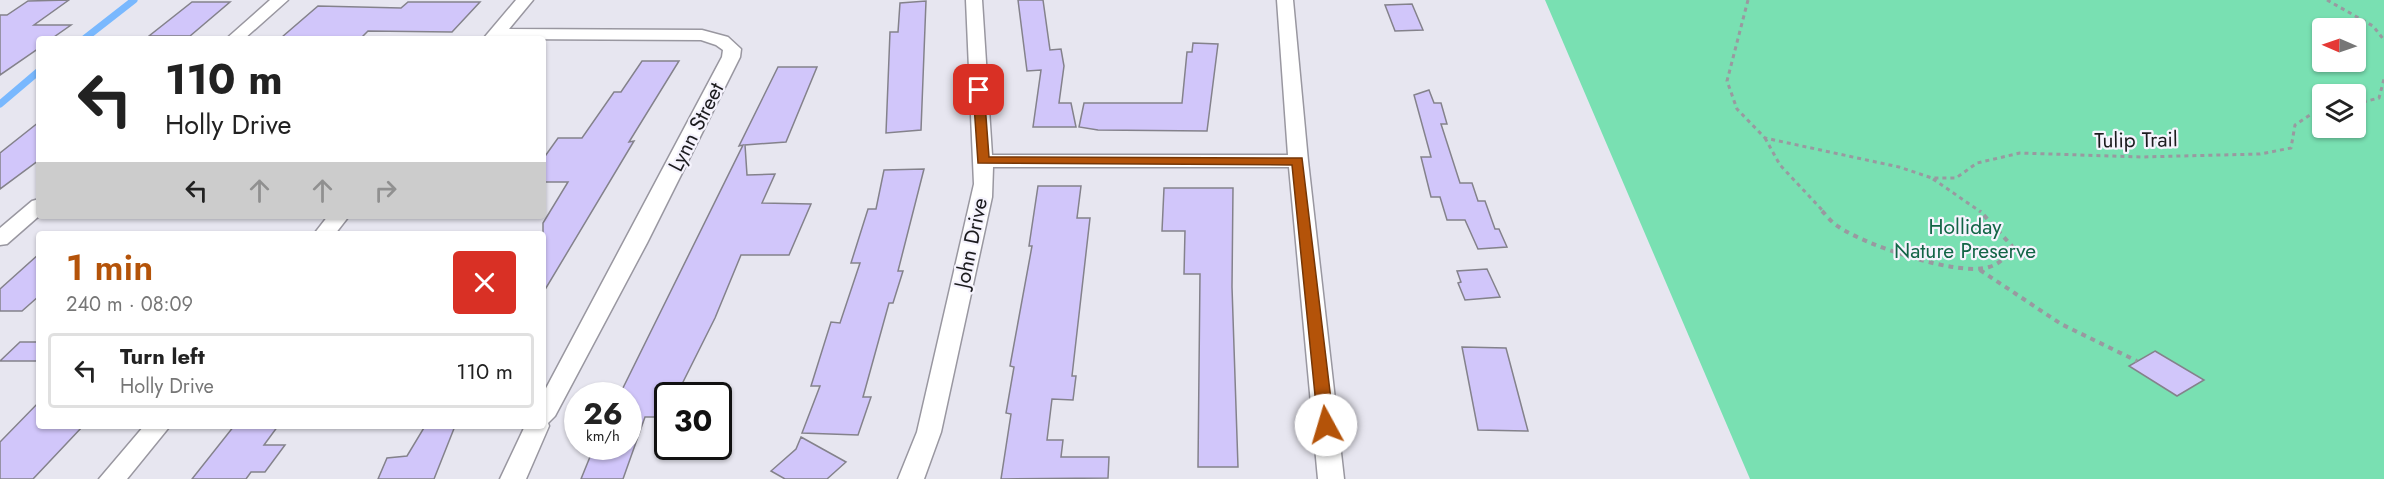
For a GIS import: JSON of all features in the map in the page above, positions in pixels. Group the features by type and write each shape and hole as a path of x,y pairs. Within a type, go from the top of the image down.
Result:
{"street":[{"path":"238,36 280,0"},
{"path":"494,36 525,0"},
{"name":"John Drive","path":"910,479 929,432 982,197 983,161 974,0"},
{"path":"1285,0 1298,161 1331,479"},
{"name":"Lynn Street","path":"546,36 702,35 722,41 732,50 731,57 642,234 546,410"},
{"path":"983,161 1298,161"},
{"path":"0,239 36,209"},
{"path":"326,231 336,219"},
{"path":"112,479 155,429"},
{"path":"513,479 523,452 535,429"}],"path":[{"path":"1748,0 1727,81 1737,109 1765,138 1779,164 1796,186 1838,227 1862,239 1914,257 1941,265 1980,270 2061,324 2137,361"},
{"path":"2327,0 2373,26 2384,40"},
{"path":"2366,101 2379,98 2380,83 2384,79"},
{"name":"Tulip Trail","path":"1932,178 1956,178 1977,163 2020,153 2141,157 2260,154 2291,148 2295,125 2312,114"},
{"name":"Tulip Trail","path":"1765,138 1899,167 1932,178 1955,192 2002,231 2012,246 1994,267 1980,270"}],"green space":[{"name":"Holliday Nature Preserve","path":"1545,0 2384,0 2384,479 1750,479"}],"building":[{"path":"69,0 34,25 71,25 55,36 36,36 36,50 0,75 0,15 7,15 28,1"},
{"path":"1018,0 1043,0 1050,50 1061,49 1064,66 1059,103 1071,103 1076,127 1033,127 1041,70 1027,71"},
{"path":"926,1 921,130 886,133 890,32 898,32 900,3"},
{"path":"192,2 230,2 190,36 149,36"},
{"path":"408,2 480,2 452,32 368,31 363,36 283,36 318,6 401,8"},
{"path":"1412,4 1423,30 1395,31 1385,5"},
{"path":"1193,43 1218,44 1207,131 1098,130 1079,127 1084,103 1182,103 1187,52 1192,52"},
{"path":"642,61 679,61 629,142 634,141 546,288 546,231 543,231 543,223 568,182 546,182 546,155 558,138 582,138 614,92 621,92"},
{"path":"778,67 817,67 786,142 745,145 747,175 775,174 762,203 811,204 789,255 741,255 715,318 683,382 654,382 654,417 645,417 642,425 642,382 626,382 743,145 739,146"},
{"path":"1429,90 1434,103 1441,103 1447,124 1441,124 1460,183 1472,183 1478,201 1485,201 1495,229 1499,229 1507,247 1478,249 1465,220 1447,220 1440,197 1431,197 1421,157 1431,157 1414,95"},
{"path":"36,124 36,162 0,189 0,153"},
{"path":"924,169 898,271 903,271 893,303 889,303 863,397 871,397 858,435 802,433 820,386 811,386 831,322 840,323 860,263 851,263 868,209 876,209 884,170"},
{"path":"1038,186 1081,186 1077,218 1090,218 1072,376 1076,376 1073,400 1052,399 1047,440 1063,440 1061,457 1109,457 1108,478 1001,479 1011,414 1006,413 1014,367 1010,366 1032,246 1029,246"},
{"path":"1164,188 1233,188 1232,287 1238,467 1198,467 1200,274 1184,274 1185,231 1162,231"},
{"path":"36,257 36,299 22,311 0,311 0,289"},
{"path":"1487,269 1500,297 1465,300 1458,283 1461,282 1457,271"},
{"path":"20,342 36,342 36,361 0,361"},
{"path":"1462,347 1506,348 1528,431 1478,430"},
{"path":"2155,351 2204,380 2177,396 2129,366"},
{"path":"36,405 36,429 80,429 33,479 0,479 0,442"},
{"path":"232,429 276,429 264,445 285,445 265,472 251,472 246,479 192,479"},
{"path":"423,429 454,429 434,479 378,479 387,458 407,456"},
{"path":"801,437 846,462 827,479 785,479 771,471 796,449"},
{"path":"589,460 630,460 623,479 581,479"}],"waterway":[{"path":"88,36 134,0"},
{"path":"0,104 36,74"}],"route":[{"path":"979,90 983,161 1298,161 1326,425"}]}
